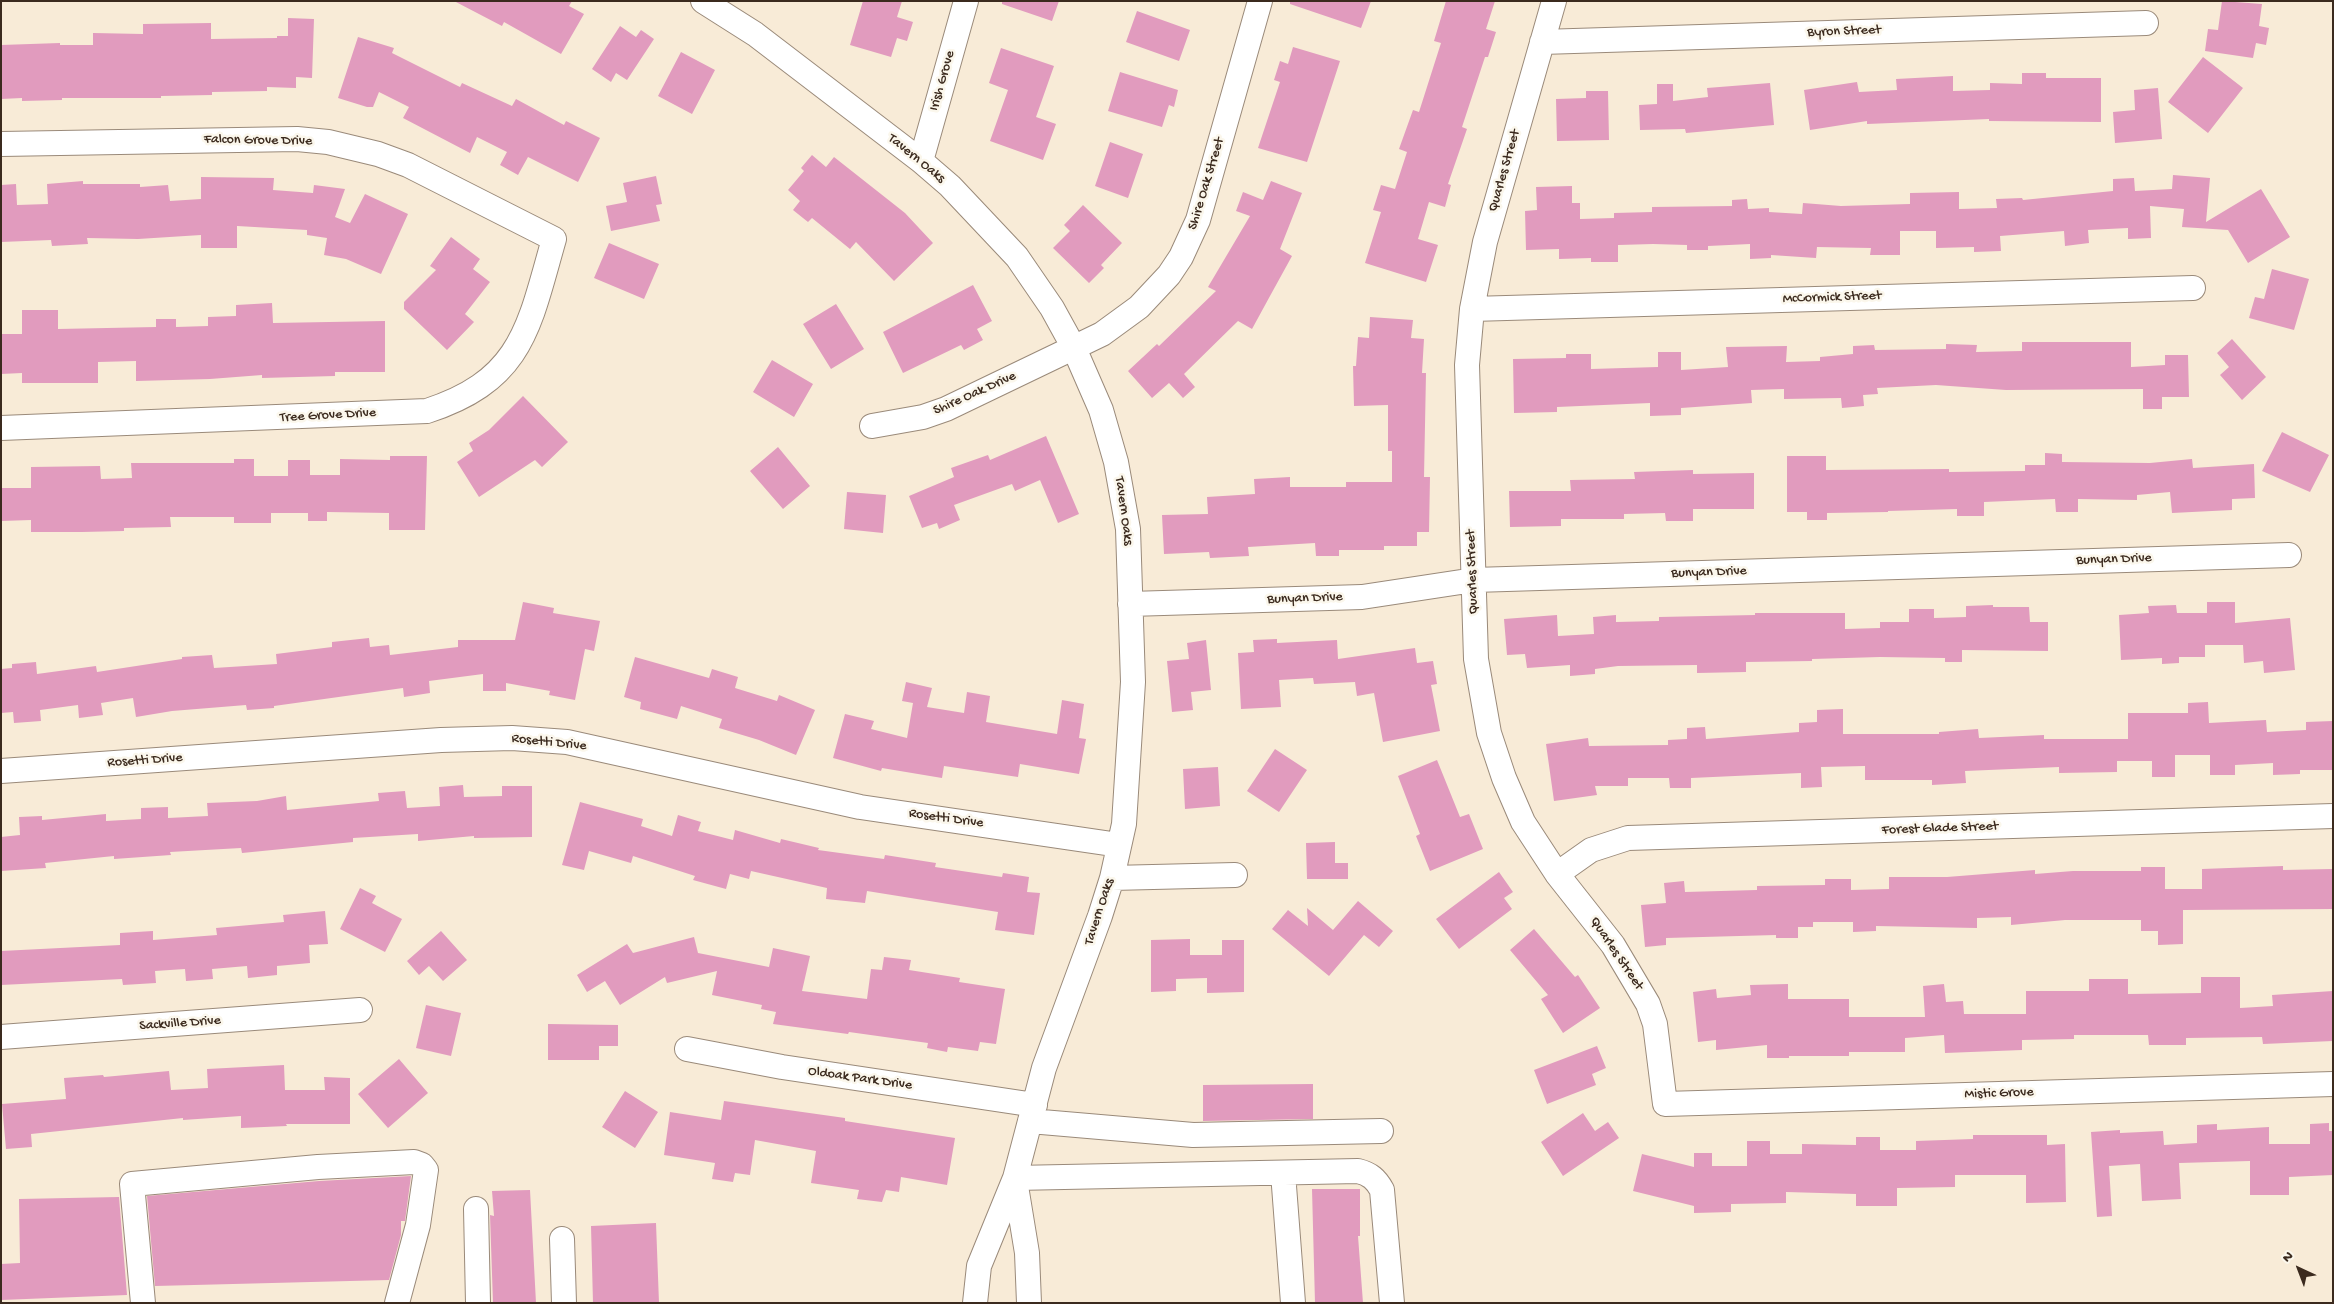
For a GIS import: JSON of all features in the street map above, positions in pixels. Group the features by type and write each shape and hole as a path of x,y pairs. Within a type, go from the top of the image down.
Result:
{"street":[{"name":"Tavern Oaks","path":"703,1 755,34 921,161 950,186 1016,257 1052,308 1074,348 1101,410 1116,462 1128,529 1133,682 1124,824 1112,878 1044,1068 1015,1178 980,1266 975,1303"},
{"name":"Irish Grove","path":"921,161 966,1"},
{"name":"Shire Oak Street","path":"1074,348 1102,334 1139,308 1169,275 1180,257 1198,220 1260,1"},
{"name":"Quarles Street","path":"1554,1 1486,242 1472,309 1467,366 1476,659 1488,733 1504,778 1523,822 1558,874 1613,945 1648,1004 1656,1024 1665,1104"},
{"name":"Byron Street","path":"1542,42 2146,23"},
{"name":"Falcon Grove Drive","path":"1,144 297,139 328,142 378,154 408,166 554,239"},
{"name":"Tree Grove Drive","path":"1,428 427,411 456,402 482,387 502,368 519,345 533,310 554,239"},
{"name":"McCormick Street","path":"1472,309 2193,288"},
{"name":"Shire Oak Drive","path":"872,426 923,417 946,409 1074,348"},
{"name":"Bunyan Drive","path":"1130,604 1362,597 1474,580 2289,555"},
{"name":"Rosetti Drive","path":"1,772 431,740 512,738 567,742 860,807 1119,845"},
{"name":"Forest Glade Street","path":"1558,874 1591,850 1628,838 2333,816"},
{"path":"1112,878 1235,875"},
{"name":"Sackville Drive","path":"1,1038 360,1010"},
{"name":"Oldoak Park Drive","path":"687,1049 1033,1113 1192,1135 1381,1131"},
{"name":"Mistic Grove","path":"1665,1104 2333,1084"},
{"path":"143,1303 132,1184 308,1168 414,1162 422,1165 426,1170 418,1225 397,1303"},
{"path":"1015,1178 1358,1171 1368,1174 1377,1181 1382,1190 1392,1303"},
{"path":"1283,1173 1293,1303"},
{"name":"Tavern Oaks","path":"1015,1178 1027,1253 1029,1303"},
{"path":"476,1209 478,1303"},
{"path":"562,1239 564,1303"}],"building":[{"path":"454,1 572,1 569,6 584,14 561,54 504,22 502,26"},
{"path":"863,1 902,1 897,17 913,22 907,41 897,38 891,57 850,45"},
{"path":"1002,1 1059,1 1052,21 1002,4"},
{"path":"1290,1 1371,1 1361,28 1290,4"},
{"path":"1446,1 1495,1 1486,29 1496,32 1488,57 1485,57 1462,127 1467,129 1448,184 1451,185 1445,207 1429,202 1418,239 1438,245 1426,282 1365,263 1381,212 1373,210 1381,185 1395,189 1407,152 1399,149 1413,110 1419,112 1441,43 1434,41"},
{"path":"2222,1 2262,4 2259,26 2269,28 2266,45 2256,43 2253,58 2205,51 2208,29 2218,30"},
{"path":"1137,11 1190,30 1179,61 1126,42"},
{"path":"288,18 314,19 312,78 296,77 296,88 267,87 267,91 212,92 212,95 161,96 161,98 62,98 62,100 22,101 22,98 1,99 1,45 60,43 60,45 93,45 93,33 143,34 143,24 211,23 211,39 277,38 277,36 288,36"},
{"path":"620,26 636,37 641,30 654,39 627,80 616,73 611,82 592,69"},
{"path":"358,37 394,48 392,53 460,87 462,83 512,106 516,99 564,125 566,121 600,138 578,182 528,157 518,175 500,165 507,152 477,137 470,153 403,118 409,107 379,92 373,107 338,98"},
{"path":"1293,47 1340,61 1307,162 1258,148 1280,82 1274,80 1280,61 1288,64"},
{"path":"1001,48 1054,66 1036,117 1056,124 1043,160 990,141 1008,90 989,83"},
{"path":"681,52 715,70 692,114 658,96"},
{"path":"2203,57 2243,88 2208,133 2168,102"},
{"path":"1120,72 1178,90 1174,107 1169,105 1162,127 1108,111"},
{"path":"2022,73 2046,73 2046,78 2101,78 2101,122 1989,121 1989,119 1867,124 1867,121 1810,130 1804,90 1857,82 1859,92 1897,90 1896,79 1953,76 1953,91 1990,90 1990,83 2022,84"},
{"path":"1770,83 1774,125 1686,133 1685,129 1640,130 1639,105 1657,104 1657,84 1673,84 1673,101 1708,97 1707,88"},
{"path":"2158,88 2162,139 2115,143 2113,112 2135,110 2134,90"},
{"path":"1586,91 1608,91 1609,140 1557,141 1556,99 1586,98"},
{"path":"1110,142 1143,154 1128,198 1095,186"},
{"path":"812,155 826,167 834,157 905,213 933,243 894,281 856,242 850,249 812,218 808,222 793,210 800,201 788,190 804,171 801,168"},
{"path":"2173,175 2210,178 2206,222 2261,189 2290,237 2248,263 2228,230 2182,227 2184,209 2150,206 2151,238 2128,239 2128,228 2088,230 2089,243 2065,246 2064,231 2000,236 2001,251 1974,252 1974,247 1936,248 1936,231 1900,231 1900,255 1870,255 1871,248 1817,247 1816,258 1771,255 1771,258 1750,259 1750,244 1708,246 1708,250 1687,250 1687,245 1653,244 1618,245 1618,262 1591,262 1591,258 1559,259 1559,249 1526,250 1525,211 1537,210 1536,187 1572,186 1572,203 1580,203 1580,219 1614,218 1614,213 1652,212 1652,207 1732,206 1732,200 1747,199 1748,209 1769,208 1769,212 1802,214 1803,203 1841,206 1910,204 1910,193 1959,192 1959,209 1997,208 1996,199 2022,198 2023,200 2113,191 2113,179 2134,178 2135,191 2172,189"},
{"path":"656,176 662,204 656,205 660,221 611,231 606,206 627,202 623,183"},
{"path":"201,177 274,178 273,190 313,193 314,185 345,189 335,217 350,223 365,194 408,214 381,274 346,259 324,255 327,238 307,235 307,230 237,226 237,248 201,248 201,235 138,239 87,238 88,244 52,246 51,240 1,242 1,185 16,184 17,205 48,204 47,184 83,181 83,184 140,184 140,187 168,185 170,201 201,199"},
{"path":"1271,181 1302,193 1280,249 1292,256 1252,329 1238,321 1184,374 1195,387 1183,398 1169,383 1152,398 1128,371 1157,344 1159,346 1216,291 1208,287 1250,216 1236,211 1243,192 1263,200"},
{"path":"1083,205 1122,243 1101,265 1104,268 1089,283 1053,248 1070,231 1064,225"},
{"path":"451,237 480,259 473,269 490,282 465,314 474,322 447,350 404,309 404,302 436,270 430,266"},
{"path":"609,243 659,264 644,299 594,278"},
{"path":"2272,269 2309,279 2294,330 2249,318 2255,297 2264,299"},
{"path":"973,285 992,321 977,329 983,340 964,350 961,345 903,373 883,332"},
{"path":"272,303 273,323 385,321 385,372 335,372 335,376 262,378 262,375 210,379 136,381 136,361 98,362 98,383 22,383 22,373 1,374 1,334 22,334 22,310 58,310 58,329 156,327 156,319 176,319 176,327 208,326 208,317 236,316 236,305"},
{"path":"836,304 864,349 831,369 803,324"},
{"path":"1370,317 1413,320 1411,338 1424,339 1422,373 1426,373 1424,477 1430,477 1429,532 1417,532 1417,546 1384,546 1384,550 1339,550 1339,556 1316,556 1315,543 1248,547 1249,556 1210,558 1209,552 1164,554 1162,515 1208,514 1207,497 1255,494 1254,479 1290,477 1290,487 1346,487 1346,482 1392,482 1392,451 1388,451 1388,405 1354,406 1353,366 1356,366 1358,337 1369,338"},
{"path":"2232,339 2266,377 2242,400 2220,375 2229,367 2217,353"},
{"path":"2022,342 2131,342 2131,367 2165,365 2165,355 2188,355 2189,397 2162,397 2162,409 2143,409 2143,389 2006,390 1936,385 1877,388 1878,394 1863,395 1864,406 1842,408 1841,398 1784,399 1784,389 1751,390 1752,403 1681,408 1681,415 1650,416 1650,403 1557,407 1557,412 1514,413 1513,359 1566,358 1566,354 1591,354 1591,369 1658,367 1658,352 1681,352 1681,370 1728,367 1726,347 1787,346 1786,362 1820,361 1820,357 1853,354 1853,346 1874,345 1875,350 1946,349 1946,344 1977,345 1976,352 2022,351"},
{"path":"772,360 813,384 794,417 753,392"},
{"path":"523,396 568,442 542,467 535,460 479,497 457,462 473,451 469,443 489,430"},
{"path":"2282,432 2329,455 2310,492 2262,471"},
{"path":"1046,436 1079,514 1058,523 1040,480 1015,491 1012,484 954,505 960,520 939,529 937,523 922,528 909,496 954,477 951,468 988,455 990,460"},
{"path":"778,447 810,486 783,509 750,471"},
{"path":"2045,453 2062,454 2062,462 2150,463 2192,459 2193,468 2254,464 2255,498 2232,499 2232,510 2172,513 2170,492 2137,495 2137,500 2078,499 2078,512 2056,512 2055,499 1984,502 1984,516 1957,516 1957,509 1827,513 1827,520 1807,520 1807,512 1787,512 1787,456 1826,456 1826,470 1949,469 1949,472 2025,471 2025,465 2045,465"},
{"path":"390,456 427,456 425,530 389,530 389,513 327,512 327,521 308,521 308,513 271,513 271,523 234,523 234,517 170,517 171,527 124,528 124,531 82,532 31,532 31,520 1,521 1,488 31,488 31,467 100,466 101,479 132,478 131,463 234,463 234,459 254,459 254,476 288,476 288,460 310,460 310,475 340,475 340,459 390,460"},
{"path":"1693,470 1693,474 1754,473 1754,509 1693,509 1693,521 1666,521 1665,513 1624,514 1624,519 1561,519 1561,526 1510,527 1509,491 1571,491 1570,480 1635,479 1634,472"},
{"path":"847,492 886,495 883,533 844,529"},
{"path":"523,602 554,608 553,613 600,621 594,651 585,649 575,700 549,695 550,691 506,683 506,691 483,691 483,674 429,681 430,693 404,697 403,688 274,706 274,708 247,710 246,705 172,711 136,717 133,698 101,703 103,715 79,718 78,705 40,710 41,721 14,723 13,712 1,713 1,669 12,668 12,664 36,662 37,674 96,666 97,672 182,659 182,657 212,655 214,668 277,664 276,654 332,647 332,642 369,638 370,647 389,645 390,655 458,647 458,640 515,640"},
{"path":"2207,602 2235,602 2235,623 2290,618 2295,670 2264,673 2263,661 2244,663 2243,645 2205,645 2205,657 2179,657 2179,663 2162,664 2162,658 2121,660 2119,615 2149,613 2148,606 2176,605 2177,613 2207,613"},
{"path":"1993,605 1993,607 2029,607 2030,622 2048,622 2048,651 1962,650 1962,662 1945,662 1945,658 1880,657 1746,662 1746,672 1697,673 1697,665 1618,666 1595,669 1595,674 1570,676 1570,665 1527,668 1525,654 1507,655 1504,619 1557,615 1558,636 1594,634 1593,617 1616,615 1616,622 1659,621 1659,617 1755,615 1755,613 1845,613 1845,629 1880,628 1880,622 1909,622 1909,609 1934,609 1934,618 1966,617 1966,606"},
{"path":"1277,639 1277,643 1337,640 1338,659 1415,648 1417,663 1433,661 1437,684 1431,685 1440,731 1383,742 1374,693 1357,696 1355,682 1314,684 1313,678 1279,680 1281,707 1241,709 1238,653 1254,652 1253,640"},
{"path":"1206,640 1211,690 1191,692 1193,710 1172,712 1167,661 1189,659 1187,643"},
{"path":"635,657 709,678 712,669 738,677 735,688 777,701 779,695 815,710 796,755 759,740 719,728 722,719 681,706 677,719 640,709 641,702 624,697"},
{"path":"906,682 932,688 927,707 964,713 967,692 990,696 986,722 1057,734 1062,700 1084,704 1079,738 1086,739 1079,774 1020,764 1018,777 944,766 942,778 882,768 881,771 833,758 845,714 874,721 871,729 907,738 913,703 902,701"},
{"path":"2208,702 2209,723 2266,720 2267,732 2306,730 2306,722 2333,721 2333,770 2300,770 2300,774 2273,775 2273,763 2235,765 2235,775 2210,775 2210,755 2175,755 2175,777 2152,777 2152,761 2117,761 2117,772 2059,773 2059,767 1965,771 1966,783 1932,785 1932,780 1865,780 1865,766 1821,767 1822,787 1801,788 1801,773 1691,778 1691,788 1670,788 1669,778 1628,778 1628,786 1595,786 1597,795 1554,801 1546,744 1588,738 1589,746 1668,745 1668,740 1687,739 1687,728 1705,727 1706,739 1799,732 1799,723 1817,722 1817,710 1843,709 1843,734 1939,734 1939,732 1978,729 1979,738 2044,735 2044,739 2128,739 2128,713 2188,713 2188,703"},
{"path":"1275,749 1307,770 1279,812 1247,791"},
{"path":"1437,760 1460,817 1469,814 1483,849 1430,871 1416,836 1420,834 1398,776"},
{"path":"1218,767 1220,806 1185,809 1183,769"},
{"path":"463,785 464,797 502,796 502,786 532,786 532,837 474,838 474,836 418,841 418,834 353,838 353,842 242,853 241,848 170,852 171,855 114,859 114,856 45,863 46,868 1,871 1,837 20,835 19,817 42,816 42,820 106,814 106,821 141,819 141,808 168,807 168,818 208,816 207,803 257,801 286,796 287,810 379,801 378,793 405,791 407,808 440,806 439,787"},
{"path":"580,802 643,819 641,826 672,836 678,815 701,822 698,831 733,840 735,830 780,843 781,839 819,848 818,850 884,859 885,855 936,863 935,867 1002,877 1003,873 1029,877 1027,892 1040,893 1034,935 995,930 998,912 867,891 865,903 826,899 827,888 751,871 749,879 730,874 726,889 693,880 695,876 633,856 631,863 589,851 584,870 562,865"},
{"path":"1335,842 1335,863 1348,863 1348,879 1307,879 1306,843"},
{"path":"2283,866 2283,870 2333,869 2333,909 2183,910 2183,944 2158,945 2158,931 2141,931 2141,920 2065,920 2011,925 2011,917 1977,918 1977,928 1876,926 1876,931 1853,932 1853,922 1813,922 1813,927 1798,927 1798,938 1776,938 1776,935 1666,938 1666,945 1645,947 1641,905 1666,903 1664,883 1684,881 1685,892 1757,890 1757,886 1825,885 1825,879 1851,879 1851,890 1889,889 1889,877 1947,877 2035,870 2035,874 2073,871 2141,871 2141,867 2165,867 2165,889 2202,889 2202,869"},
{"path":"1499,872 1513,892 1504,898 1512,909 1459,949 1436,919"},
{"path":"360,888 376,896 372,903 402,919 385,952 340,929"},
{"path":"1358,901 1393,931 1379,947 1364,935 1329,976 1272,929 1288,910 1308,926 1307,908 1333,930"},
{"path":"325,911 328,944 309,945 310,963 277,966 277,975 248,978 247,966 212,969 213,979 186,981 185,969 155,971 156,983 123,985 122,979 1,985 1,951 120,945 120,933 153,931 153,940 217,935 216,928 284,922 283,915"},
{"path":"1534,929 1575,977 1578,975 1600,1008 1563,1033 1541,999 1548,995 1510,950"},
{"path":"441,931 467,960 443,981 429,966 419,975 407,961"},
{"path":"694,937 698,953 769,967 773,948 810,956 802,991 867,999 871,969 882,970 884,957 911,960 909,970 960,978 959,982 1005,989 996,1044 980,1042 978,1051 948,1047 947,1052 927,1048 928,1043 773,1024 776,1012 761,1009 762,1005 712,995 717,971 667,983 665,977 620,1005 605,981 587,992 577,975 627,944 633,953"},
{"path":"1190,939 1190,955 1222,955 1222,940 1244,940 1244,992 1207,993 1207,978 1176,979 1176,991 1151,992 1151,940"},
{"path":"2201,977 2240,977 2240,1008 2273,1006 2272,995 2333,991 2333,1041 2263,1044 2262,1037 2186,1038 2186,1045 2149,1045 2148,1035 2074,1035 2074,1039 2022,1040 2022,1050 1945,1053 1944,1035 1905,1038 1905,1052 1849,1052 1849,1056 1767,1058 1767,1045 1716,1050 1716,1040 1698,1042 1693,992 1716,989 1717,998 1751,995 1750,985 1788,984 1788,999 1849,999 1849,1017 1925,1017 1923,986 1944,984 1946,1002 1963,1001 1964,1014 2026,1014 2026,991 2089,991 2089,979 2128,979 2128,994 2201,993"},
{"path":"426,1005 461,1013 451,1056 416,1048"},
{"path":"548,1024 618,1025 618,1046 599,1046 599,1060 548,1060"},
{"path":"1597,1046 1606,1068 1592,1074 1596,1085 1547,1104 1534,1070"},
{"path":"399,1059 428,1093 388,1128 358,1094"},
{"path":"284,1065 285,1090 325,1090 324,1077 350,1078 350,1124 286,1124 287,1126 241,1128 241,1116 183,1120 183,1118 31,1134 32,1147 6,1149 2,1104 66,1099 64,1078 103,1075 104,1077 169,1071 171,1090 208,1088 207,1069"},
{"path":"1313,1084 1313,1119 1203,1121 1203,1085"},
{"path":"625,1091 658,1112 635,1148 602,1127"},
{"path":"724,1101 845,1118 845,1121 955,1138 947,1185 901,1177 899,1192 886,1190 882,1202 857,1199 859,1190 811,1183 816,1151 755,1140 750,1175 735,1173 733,1182 712,1179 715,1163 664,1155 670,1112 721,1120"},
{"path":"1583,1113 1595,1131 1608,1122 1619,1138 1563,1176 1541,1142"},
{"path":"2329,1123 2329,1131 2333,1131 2333,1175 2289,1177 2289,1195 2250,1195 2250,1161 2179,1163 2181,1199 2142,1201 2140,1164 2109,1166 2112,1216 2097,1217 2091,1132 2120,1130 2120,1133 2163,1131 2164,1145 2197,1143 2197,1125 2217,1124 2217,1130 2269,1127 2269,1144 2310,1144 2310,1124"},
{"path":"1973,1135 2047,1135 2047,1145 2065,1144 2066,1202 2026,1203 2026,1175 1955,1175 1955,1187 1897,1188 1897,1206 1856,1206 1856,1194 1786,1192 1786,1203 1731,1204 1731,1212 1694,1213 1694,1206 1633,1191 1642,1154 1694,1167 1694,1153 1712,1153 1712,1166 1747,1166 1747,1141 1770,1141 1770,1154 1802,1154 1802,1144 1856,1145 1856,1137 1880,1137 1880,1150 1916,1150 1916,1141 1973,1139"},
{"path":"411,1176 405,1221 401,1221 401,1235 389,1280 155,1286 147,1196 319,1181"},
{"path":"1312,1189 1360,1189 1360,1236 1358,1236 1363,1303 1315,1303"},
{"path":"530,1190 536,1303 493,1303 490,1215 494,1216 492,1191"},
{"path":"119,1197 127,1295 1,1300 1,1264 20,1263 19,1199"},
{"path":"656,1223 659,1303 593,1303 591,1226"}]}
